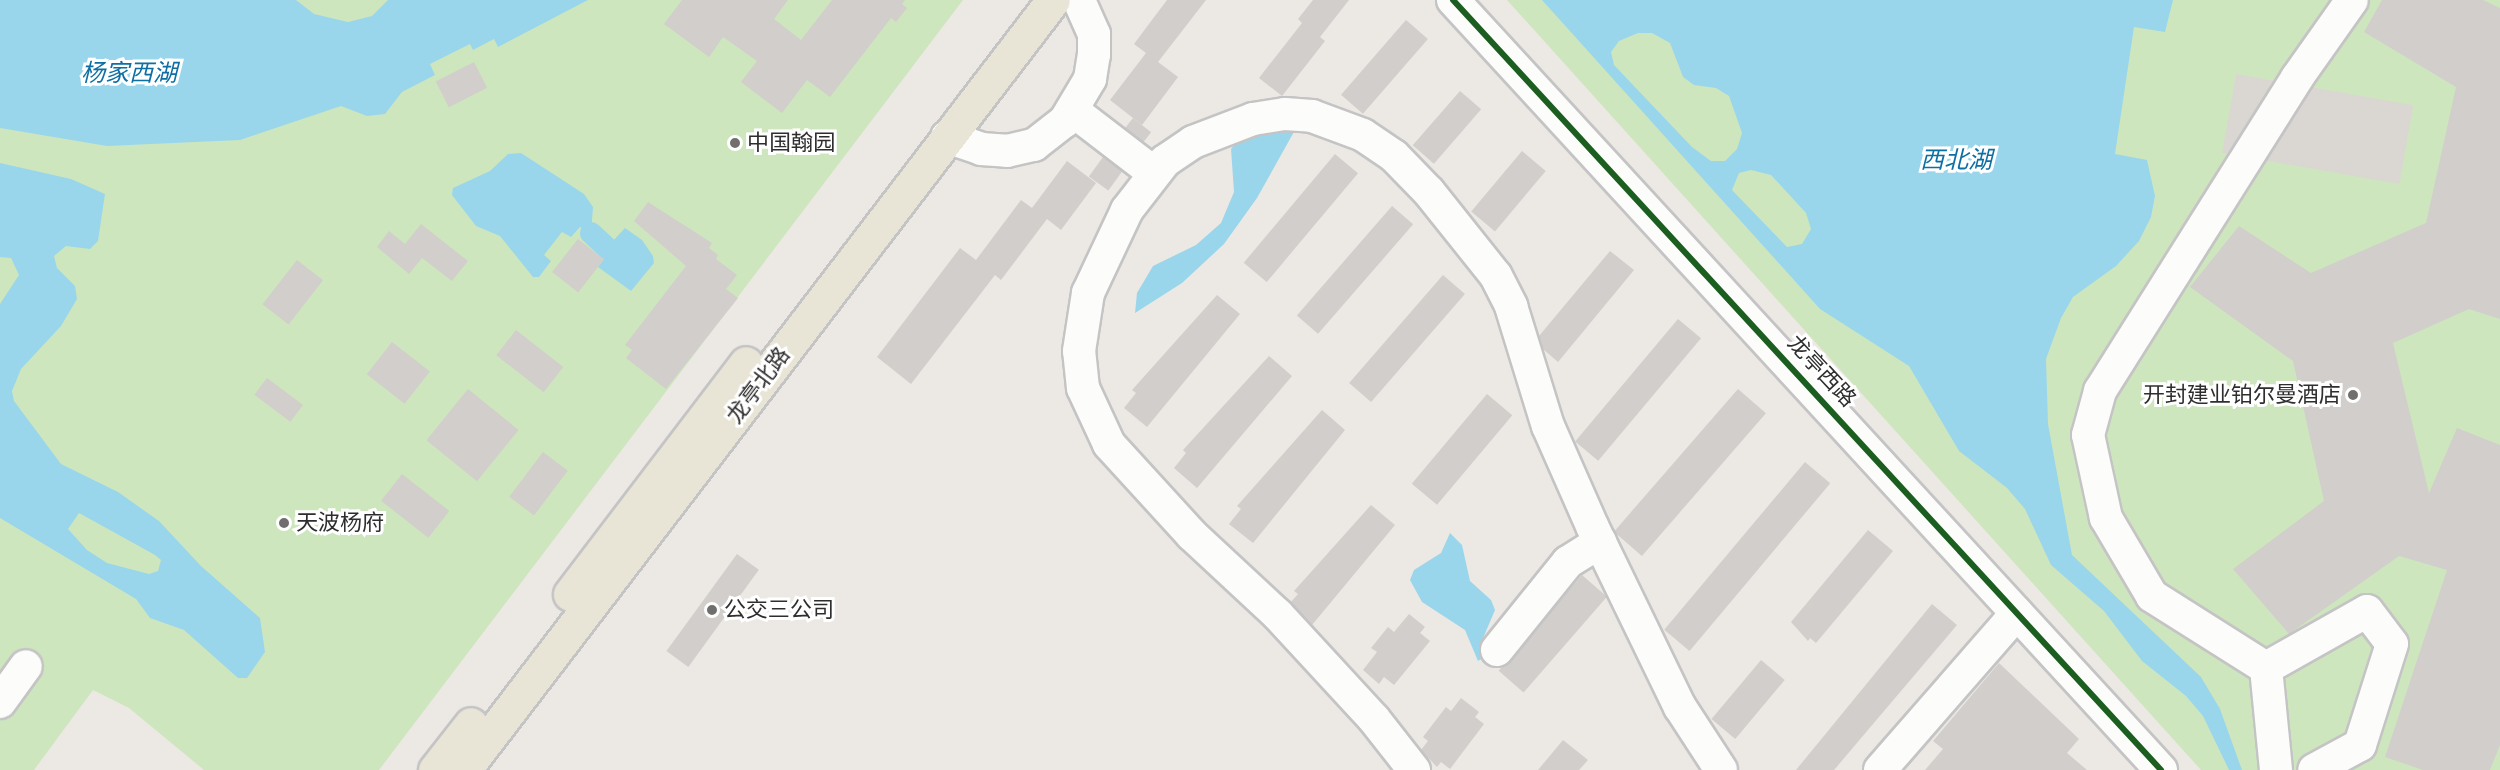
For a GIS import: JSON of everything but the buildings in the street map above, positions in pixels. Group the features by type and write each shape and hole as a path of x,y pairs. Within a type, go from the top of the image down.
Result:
{"main road":[{"name":"龙亭北路","path":"435,770 1024,0"},
{"name":"龙亭北路","path":"464,770 1053,0"}],"street":[{"path":"947,137 981,149 1007,151 1047,138 1072,110 1090,79 1094,55 1094,34 1079,0"},
{"name":"龙亭西路","path":"1453,0 2161,770"},
{"path":"2266,668 2152,596 2106,518 2088,435 2100,391 2297,78 2352,0"},
{"path":"1072,110 1154,173"},
{"path":"1414,770 1374,719 1277,614 1192,534 1109,444 1095,422 1083,388 1078,351 1088,293 1127,210 1154,173 1193,142 1253,119 1285,114 1334,122 1394,156 1496,276 1511,306 1548,426 1600,542 1680,707 1721,770"},
{"path":"1497,650 1568,562 1600,542"},
{"path":"2266,668 2367,611 2392,644 2361,745 2314,770"},
{"path":"1880,770 2016,613"},
{"path":"0,702 26,666"},
{"path":"2266,668 2276,770"}],"green space":[{"name":"天波杨府","path":"0,0 963,0 379,770 204,770 129,708 93,690 34,770 0,770"},
{"path":"1507,0 2500,0 2500,770 2201,770"}],"shaded area":[{"path":"2236,74 2413,105 2399,184 2222,153"}],"water":[{"name":"杨家西湖","path":"0,0 296,0 314,14 348,22 372,16 388,0 588,0 498,47 494,39 473,50 470,44 430,64 435,75 402,92 385,114 367,116 341,106 240,140 107,146 0,128"},
{"name":"西北湖","path":"1542,0 2173,0 2165,32 2134,27 2115,154 2147,160 2155,196 2151,217 2139,241 2116,266 2073,297 2061,318 2046,359 2048,424 2072,555 2201,677 2220,709 2242,770 2229,770 2203,716 2186,696 2142,661 2104,611 2051,565 2025,509 2007,488 1959,451 1909,366 1820,309","holes":["1638,33 1652,33 1670,43 1683,77 1694,85 1716,88 1729,96 1742,133 1737,149 1725,161 1711,161 1692,147 1614,65 1611,52 1619,41","1751,170 1771,175 1806,213 1811,229 1802,244 1787,247 1732,190 1739,173"]},
{"path":"1295,130 1257,198 1224,244 1182,283 1135,313 1137,293 1153,266 1196,245 1221,223 1234,192 1231,149 1236,143 1267,131"},
{"path":"521,153 584,194 593,207 591,233 580,227 571,237 562,232 544,255 551,261 539,277 533,277 500,236 476,226 452,195 453,188 490,171 508,154"},
{"path":"0,163 71,179 105,194 98,241 90,249 66,246 54,256 57,268 75,286 77,299 61,326 21,369 12,391 14,401 61,464 118,492 159,521 201,566 260,618 265,652 247,678 238,678 184,630 150,618 136,599 0,518 0,304 19,275 11,258 0,257","holes":["79,513 161,560 158,571 149,574 107,563 87,550 68,529"]},
{"path":"625,228 642,240 653,256 654,263 631,291 598,267 604,259 599,256"},
{"path":"1450,533 1462,545 1470,581 1491,600 1495,610 1481,643 1484,657 1478,661 1465,630 1422,602 1410,580 1414,570 1441,553"}],"waterway":[{"path":"591,233 606,247"}],"cycle path":[{"path":"1453,0 2161,770"}],"place":[{"name":"中国翰园","path":"735,143"},
{"name":"开封建业铂尔曼酒店","path":"2353,395"},
{"name":"天波杨府","path":"284,523"},
{"name":"公交三公司","path":"712,610"}]}
